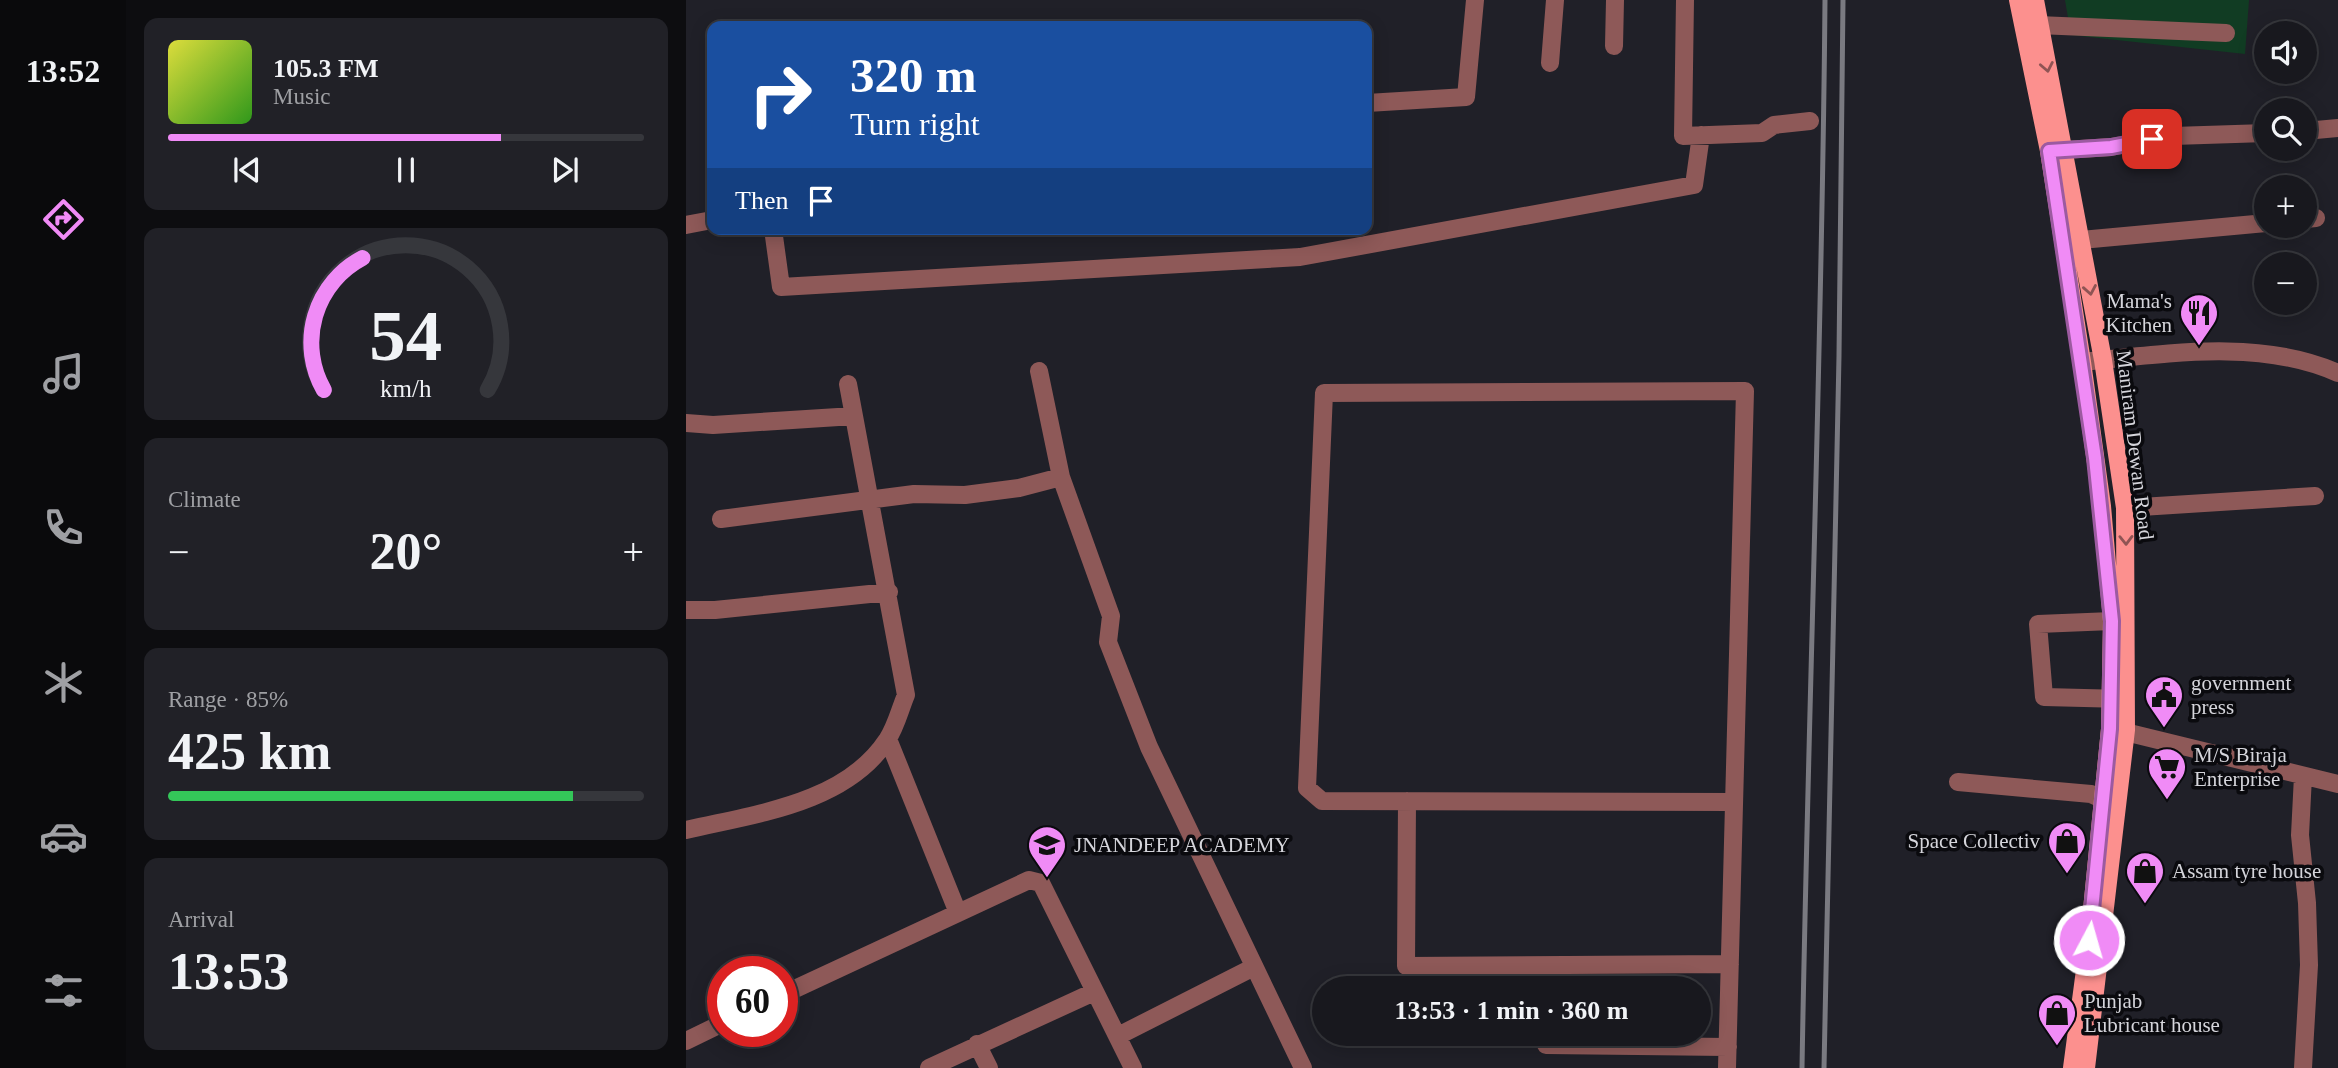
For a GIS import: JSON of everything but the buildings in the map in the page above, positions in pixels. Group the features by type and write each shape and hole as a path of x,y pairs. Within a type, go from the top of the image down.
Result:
{"main road":[{"name":"Maniram Dewan Road","path":"2018,0 2081,240 2103,360 2125,508 2118,729 2104,938 2086,1068"},
{"name":"Maniram Dewan Road","path":"2035,0 2102,506 2119,699"},
{"name":"Maniram Dewan Road","path":"2071,1068 2089,940 2102,799 2118,729"}],"street":[{"path":"1372,103 1466,97 1475,0"},
{"path":"1550,63 1555,0"},
{"path":"1614,46 1615,0"},
{"path":"1685,0 1683,136 1762,133 1774,125 1810,121"},
{"path":"2038,25 2226,33"},
{"path":"2317,130 2338,128"},
{"path":"2056,150 2111,147 2173,136 2254,133"},
{"path":"774,235 781,287 1300,257 1694,185 1701,135"},
{"path":"686,225 707,221"},
{"path":"2081,240 2254,224"},
{"path":"2082,362 2163,354 2250,353 2319,364 2338,373"},
{"path":"1039,372 1062,477 1111,616 1108,642 1150,747 1183,811 1303,1068"},
{"path":"686,830 827,792 862,767 888,739 906,695 889,592 848,384"},
{"path":"1727,1068 1745,391 1324,393 1307,788 1322,801 1734,802"},
{"path":"686,423 713,425 853,416"},
{"path":"720,519 914,494 965,495 1019,488 1062,477"},
{"path":"2125,508 2315,496"},
{"path":"686,610 715,610 889,592"},
{"path":"2112,621 2038,624 2045,697 2119,699"},
{"path":"2118,729 2338,784"},
{"path":"888,739 958,913"},
{"path":"2303,776 2300,835 2307,903 2309,965 2303,1068"},
{"path":"1958,782 2091,794 2102,799"},
{"path":"1407,801 1406,966 1730,964"},
{"path":"798,988 1029,880 1041,883 1133,1068"},
{"path":"1118,1036 1254,967"},
{"path":"929,1068 1094,992"},
{"path":"686,1041 707,1031"},
{"path":"977,1044 989,1068"},
{"path":"1637,1046 1728,1047"}],"green space":[{"path":"2065,0 2249,0 2245,54 2071,35"}],"railway":[{"path":"1802,1068 1825,0"},
{"path":"1824,1068 1839,356 1843,0"}],"place":[{"name":"Mama's Kitchen","path":"2199,347"},
{"name":"government press","path":"2164,729"},
{"name":"M/S Biraja Enterprise","path":"2167,801"},
{"name":"Space Collectiv","path":"2067,875"},
{"name":"JNANDEEP ACADEMY","path":"1047,879"},
{"name":"Assam tyre house","path":"2145,905"},
{"name":"Punjab Lubricant house","path":"2057,1047"}],"route":[{"path":"2089,940 2110,729 2112,621 2102,506 2049,151 2111,147 2152,139"}]}
